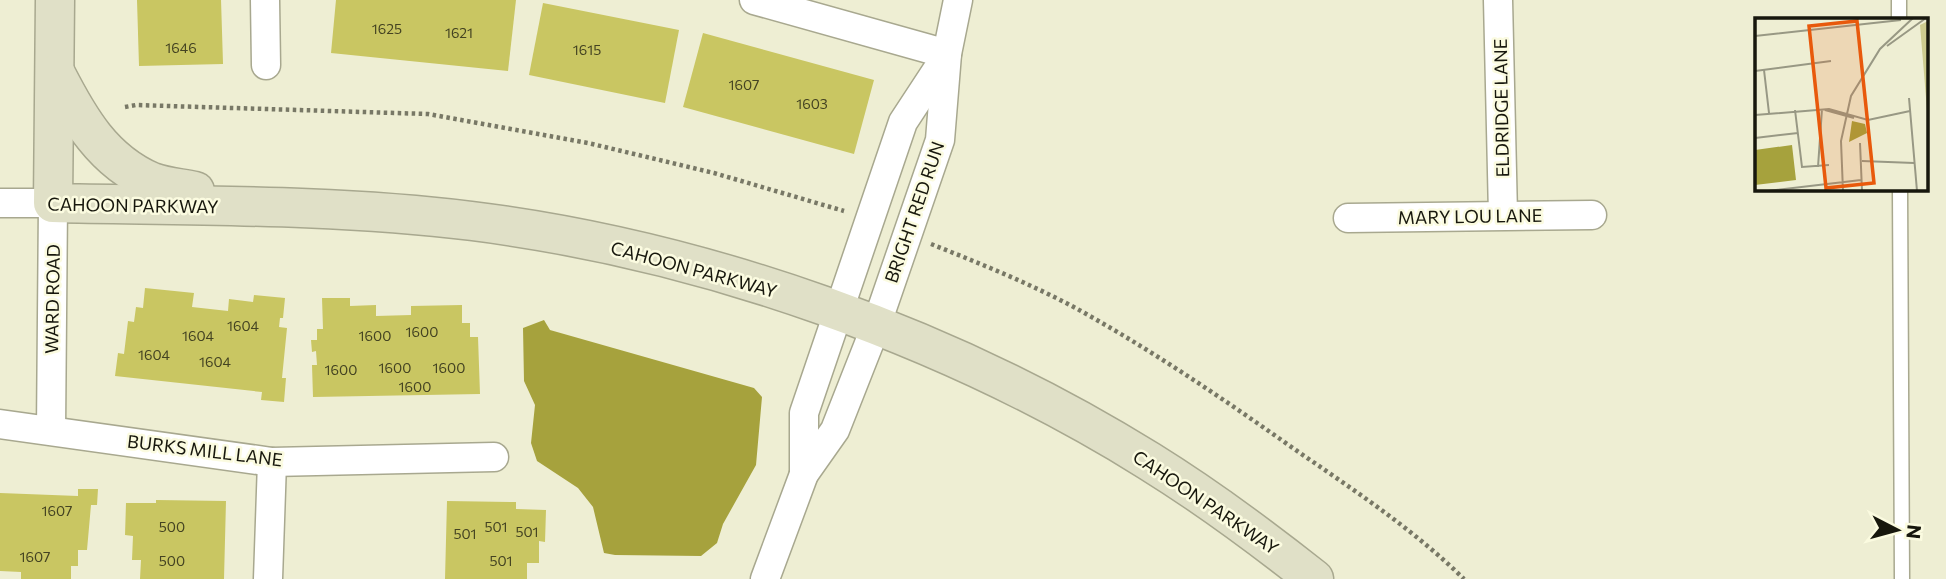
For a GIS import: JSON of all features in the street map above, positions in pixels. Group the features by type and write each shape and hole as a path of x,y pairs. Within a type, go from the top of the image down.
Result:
{"street":[{"name":"WARD ROAD","path":"51,430 55,0"},
{"path":"265,0 266,65"},
{"path":"754,0 947,54"},
{"name":"BRIGHT RED RUN","path":"804,474 835,430 876,326 940,140 947,54 958,0"},
{"name":"ELDRIDGE LANE","path":"1498,0 1503,215"},
{"name":"BRIGHT RED RUN","path":"804,474 804,413 902,122 947,54"},
{"path":"54,71 80,120 92,136 110,155 132,171 155,183 269,207"},
{"name":"CAHOON PARKWAY","path":"0,203 269,207 470,221 546,233 734,277 876,326 992,376 1062,411 1138,454 1258,534 1314,579"},
{"name":"MARY LOU LANE","path":"1348,218 1592,215"},
{"name":"BURKS MILL LANE","path":"0,424 272,462 494,457"},
{"path":"268,579 272,462"},
{"path":"765,579 804,474"}],"lane":[{"path":"1899,0 1899,18"},
{"path":"1900,191 1902,579"}],"shaded area":[{"path":"544,320 550,330 754,388 762,397 756,465 723,524 717,543 701,556 604,553 593,507 578,488 537,461 531,443 535,405 524,381 523,328"}],"building":[{"path":"137,0 221,0 223,64 139,66"},
{"path":"336,0 516,0 508,71 331,53"},
{"path":"543,3 679,30 665,103 529,75"},
{"path":"703,33 874,80 854,154 683,107"},
{"path":"145,288 194,293 192,307 228,311 229,299 253,302 254,295 285,298 279,327 287,328 282,378 286,378 284,402 261,400 262,392 115,376 118,353 124,354 128,321 134,322 136,307 143,308"},
{"path":"322,298 350,298 350,306 376,305 376,316 411,315 411,306 462,305 462,323 470,323 470,337 478,337 480,394 313,397 312,365 317,365 316,351 312,352 311,340 317,340 317,329 323,329"},
{"path":"78,489 98,489 97,505 91,505 87,550 78,550 78,566 71,566 71,579 21,579 21,572 0,571 0,493 78,496"},
{"path":"156,500 226,501 224,579 140,579 141,560 132,560 133,536 125,535 126,503 156,503"},
{"path":"447,501 516,502 516,509 546,510 545,542 539,541 539,563 527,563 527,579 445,579"}]}
